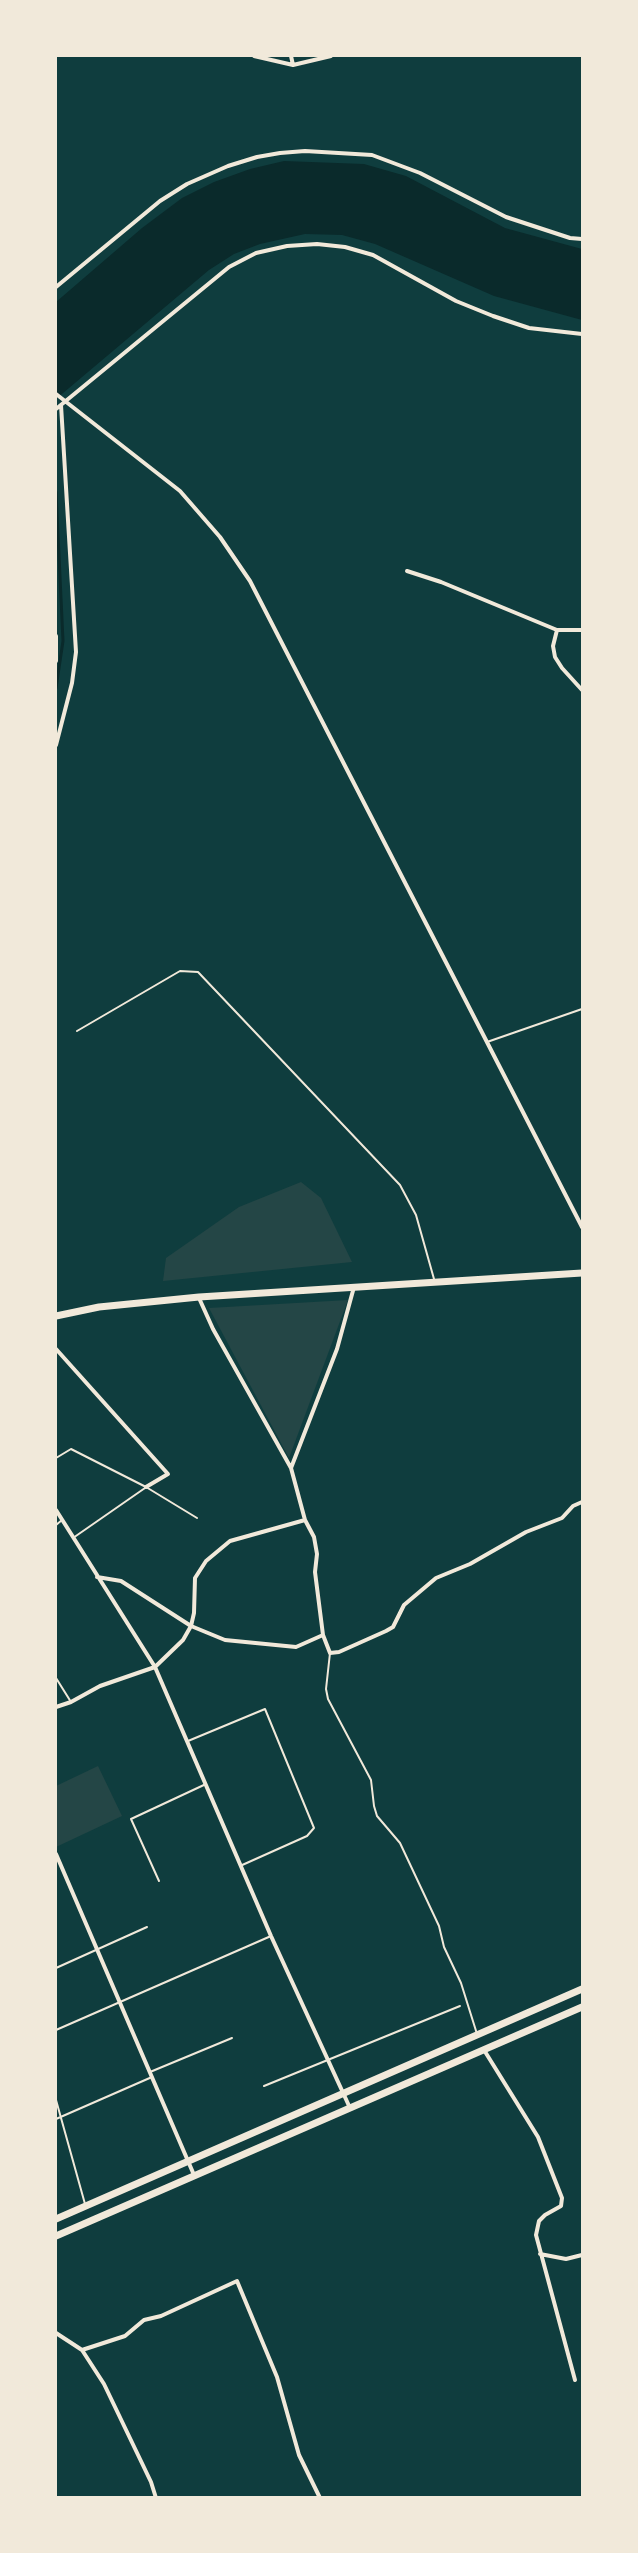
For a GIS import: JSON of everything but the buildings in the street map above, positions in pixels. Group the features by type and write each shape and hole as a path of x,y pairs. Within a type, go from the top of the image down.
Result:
{"main road":[{"path":"56,1316 99,1307 199,1297 582,1273"},
{"path":"56,2219 582,1989"},
{"path":"56,2236 582,2007"}],"street":[{"path":"254,56 293,65 331,56"},
{"path":"291,56 293,65"},
{"path":"56,287 152,207 187,184 228,166 280,153 332,152 372,155 420,172 506,218 570,238 582,239"},
{"path":"56,409 229,267 256,253 287,246 317,244 345,246 373,255 456,301 494,316 529,328 582,334"},
{"path":"56,394 180,491 220,537 250,581 582,1227"},
{"path":"56,745 72,684 76,652 61,405"},
{"path":"407,571 441,582 557,630 582,630"},
{"path":"557,630 554,646 555,657 582,690"},
{"path":"56,636 56,661"},
{"path":"291,1468 337,1350 354,1286"},
{"path":"199,1297 213,1329 291,1468 305,1520 314,1537 317,1554 315,1572 322,1635 330,1653 339,1652 386,1632 393,1627 404,1605 436,1578 470,1564 526,1532 562,1518 573,1506 582,1502"},
{"path":"56,1349 168,1474 146,1487"},
{"path":"56,1510 155,1667 271,1936 351,2108"},
{"path":"56,1707 100,1686 155,1667 183,1640 191,1626 194,1613 195,1578 213,1554 238,1537 305,1520"},
{"path":"96,1576 122,1581 191,1626 225,1640 296,1647 322,1635"},
{"path":"56,1854 194,2176"},
{"path":"483,2049 538,2137 562,2198 561,2206 539,2221 536,2235 575,2380"},
{"path":"540,2254 566,2259 582,2254"},
{"path":"82,2350 125,2336 144,2320 160,2316 237,2281 278,2377 298,2455 320,2498"},
{"path":"56,2333 82,2350 105,2384 151,2482 156,2498"}],"lane":[{"path":"77,1031 180,971 198,972 400,1185 416,1215 435,1282"},
{"path":"487,1042 582,1009"},
{"path":"56,1458 72,1449 146,1487 198,1518"},
{"path":"73,1538 146,1487"},
{"path":"56,1525 62,1520"},
{"path":"330,1653 326,1689 328,1699 370,1780 377,1816 400,1843 439,1926 444,1947 461,1983 477,2034"},
{"path":"56,1678 70,1702"},
{"path":"188,1741 265,1709 313,1831 307,1836 240,1866"},
{"path":"159,1881 131,1819 206,1784"},
{"path":"56,1968 147,1927"},
{"path":"56,2030 271,1936"},
{"path":"264,2086 460,2006"},
{"path":"56,2119 232,2038"},
{"path":"56,2100 85,2206"}],"shaded area":[{"path":"284,161 364,164 406,176 505,228 582,249 582,320 494,296 375,244 342,235 305,234 260,244 234,254 209,270 56,399 56,302 142,228 182,198 214,182 250,169"},
{"path":"301,1182 321,1198 352,1262 163,1281 166,1258 239,1207"},
{"path":"348,1300 289,1458 209,1308"},
{"path":"98,1766 122,1816 56,1847 56,1786"}],"waterway":[{"path":"56,492 63,641 56,688"}]}
